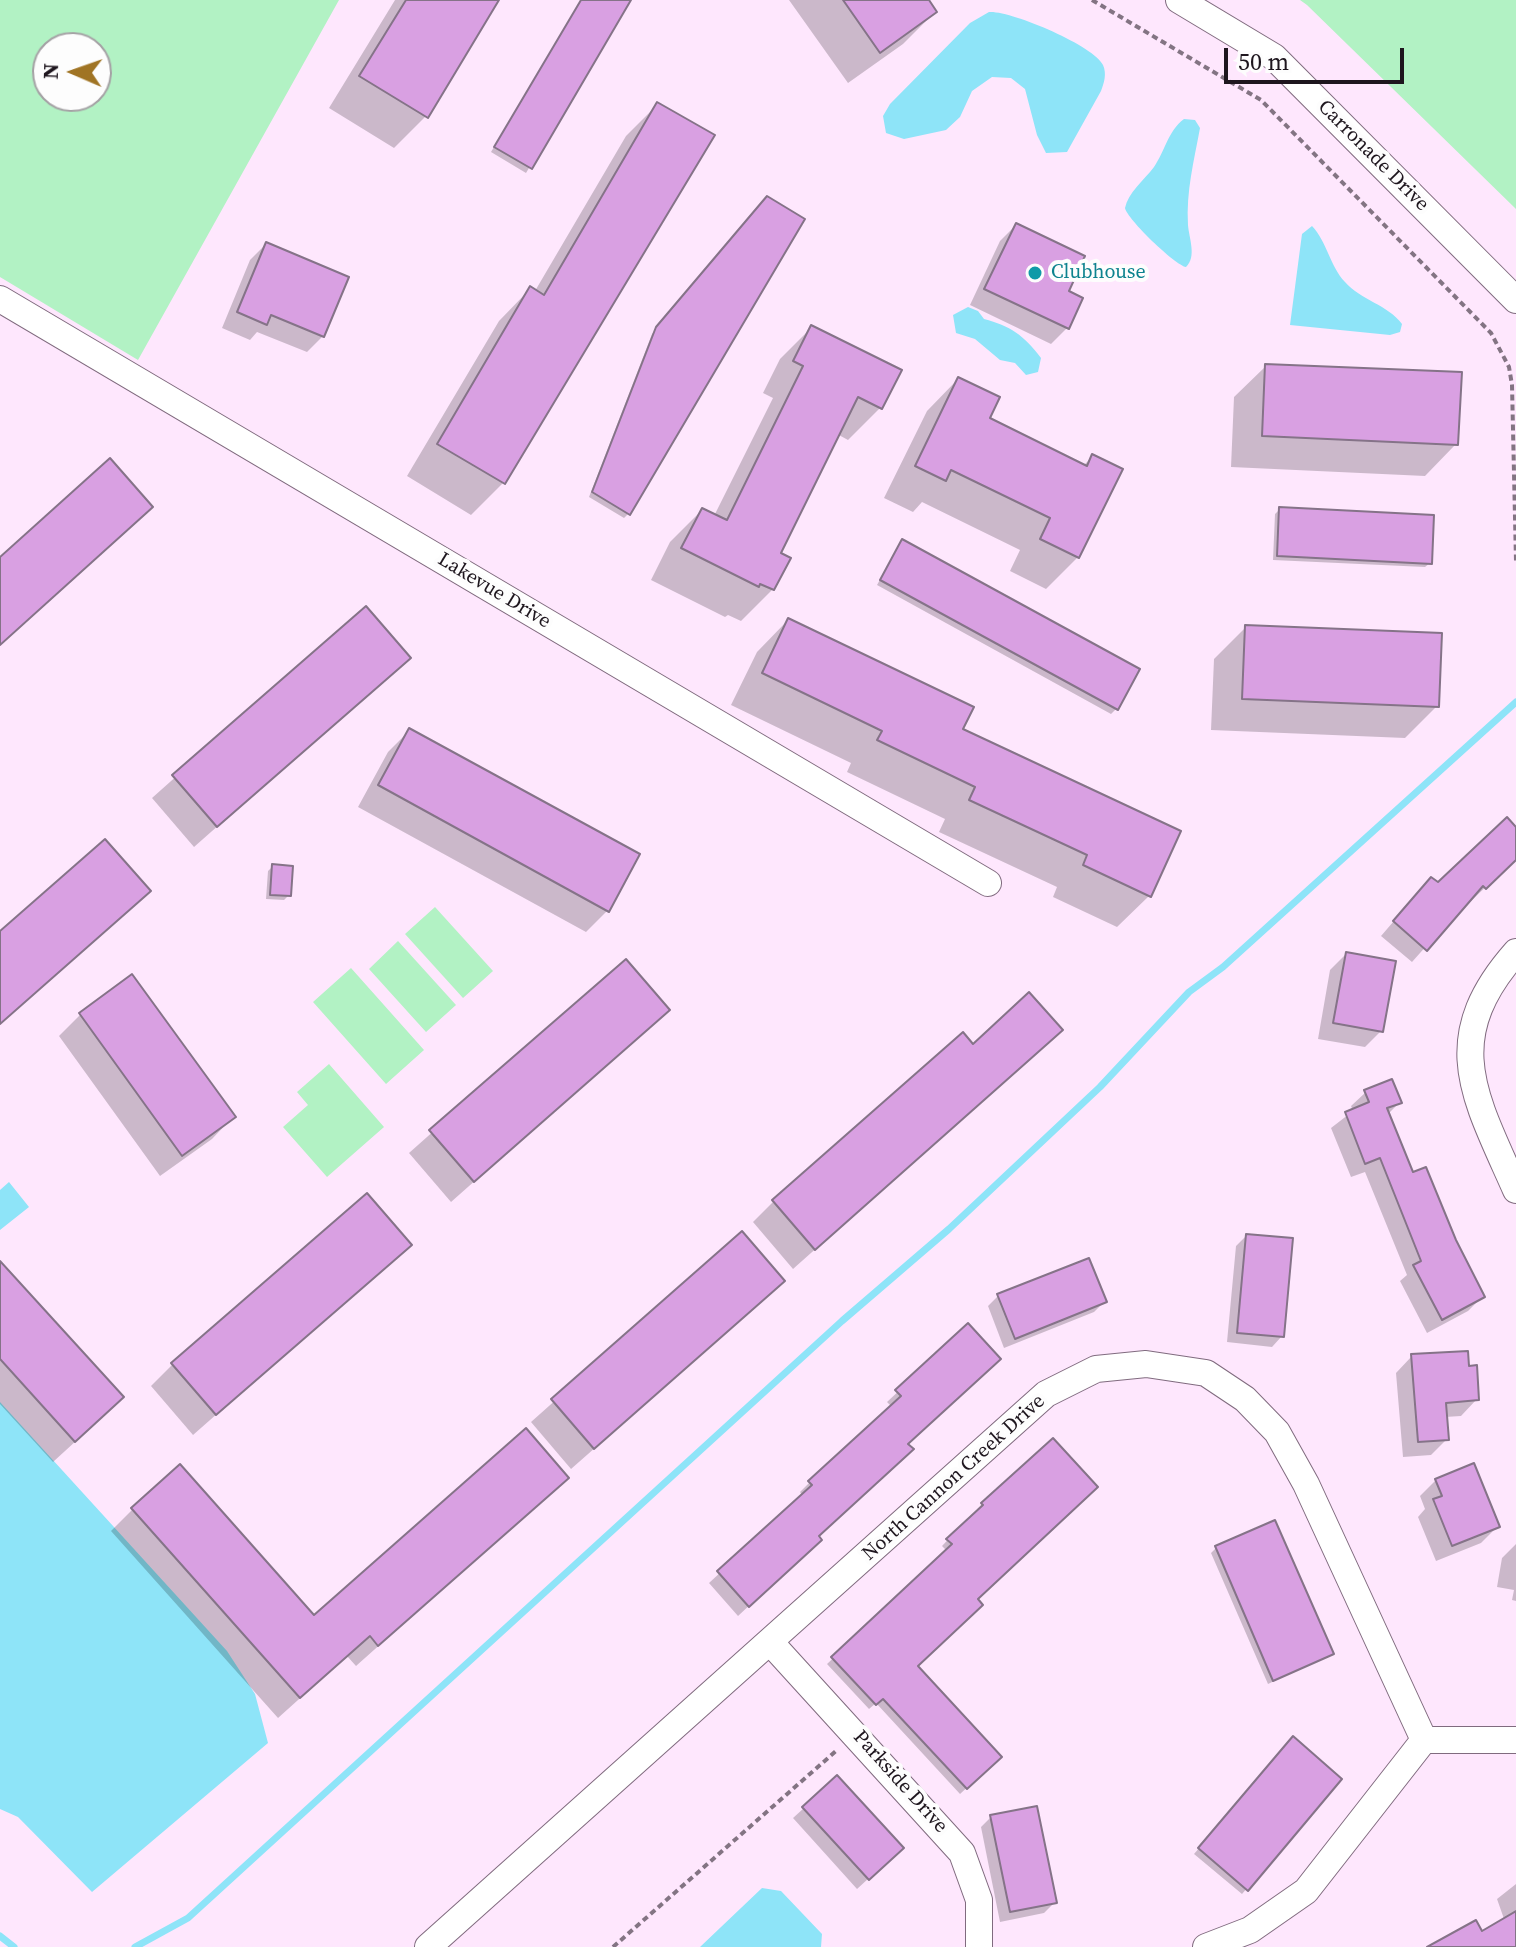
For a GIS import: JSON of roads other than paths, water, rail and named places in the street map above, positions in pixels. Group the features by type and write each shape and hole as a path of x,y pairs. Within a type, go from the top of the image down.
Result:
{"street":[{"name":"Carronade Drive","path":"1179,0 1274,57 1516,300"},
{"name":"Lakevue Drive","path":"0,299 988,883"},
{"path":"1516,952 1480,1002 1470,1059 1476,1099 1516,1190"},
{"name":"North Cannon Creek Drive","path":"428,1947 1046,1394 1096,1369 1146,1364 1206,1373 1245,1399 1277,1432 1306,1484 1424,1740"},
{"name":"Parkside Drive","path":"770,1642 962,1853 979,1900 979,1947"},
{"path":"1206,1947 1250,1930 1306,1891 1424,1740 1516,1740"}],"water":[{"path":"989,12 1015,17 1069,39 1097,57 1103,65 1105,75 1101,91 1067,152 1046,153 1037,135 1025,89 1011,78 992,77 972,91 960,117 946,130 904,139 886,133 883,116 890,104 970,23"},
{"path":"1184,119 1195,120 1200,128 1189,188 1188,225 1192,253 1186,267 1152,241 1125,208 1133,192 1154,167 1174,129"},
{"path":"1312,226 1345,282 1396,317 1402,324 1400,332 1390,335 1290,325 1302,234"},
{"path":"968,307 978,311 984,319 1009,328 1029,343 1041,358 1038,372 1026,375 1015,363 1000,360 975,339 956,333 953,315"},
{"path":"9,1182 29,1207 0,1230 0,1190"},
{"path":"0,1402 227,1651 255,1694 268,1743 92,1892 18,1817 0,1809"},
{"path":"762,1888 781,1891 822,1934 821,1947 700,1947"}],"waterway":[{"path":"135,1947 188,1918 842,1321 949,1229 1100,1087 1189,992 1223,967 1516,702"},
{"path":"0,1936 14,1947"}],"place":[{"name":"Clubhouse","path":"1035,273"}]}
